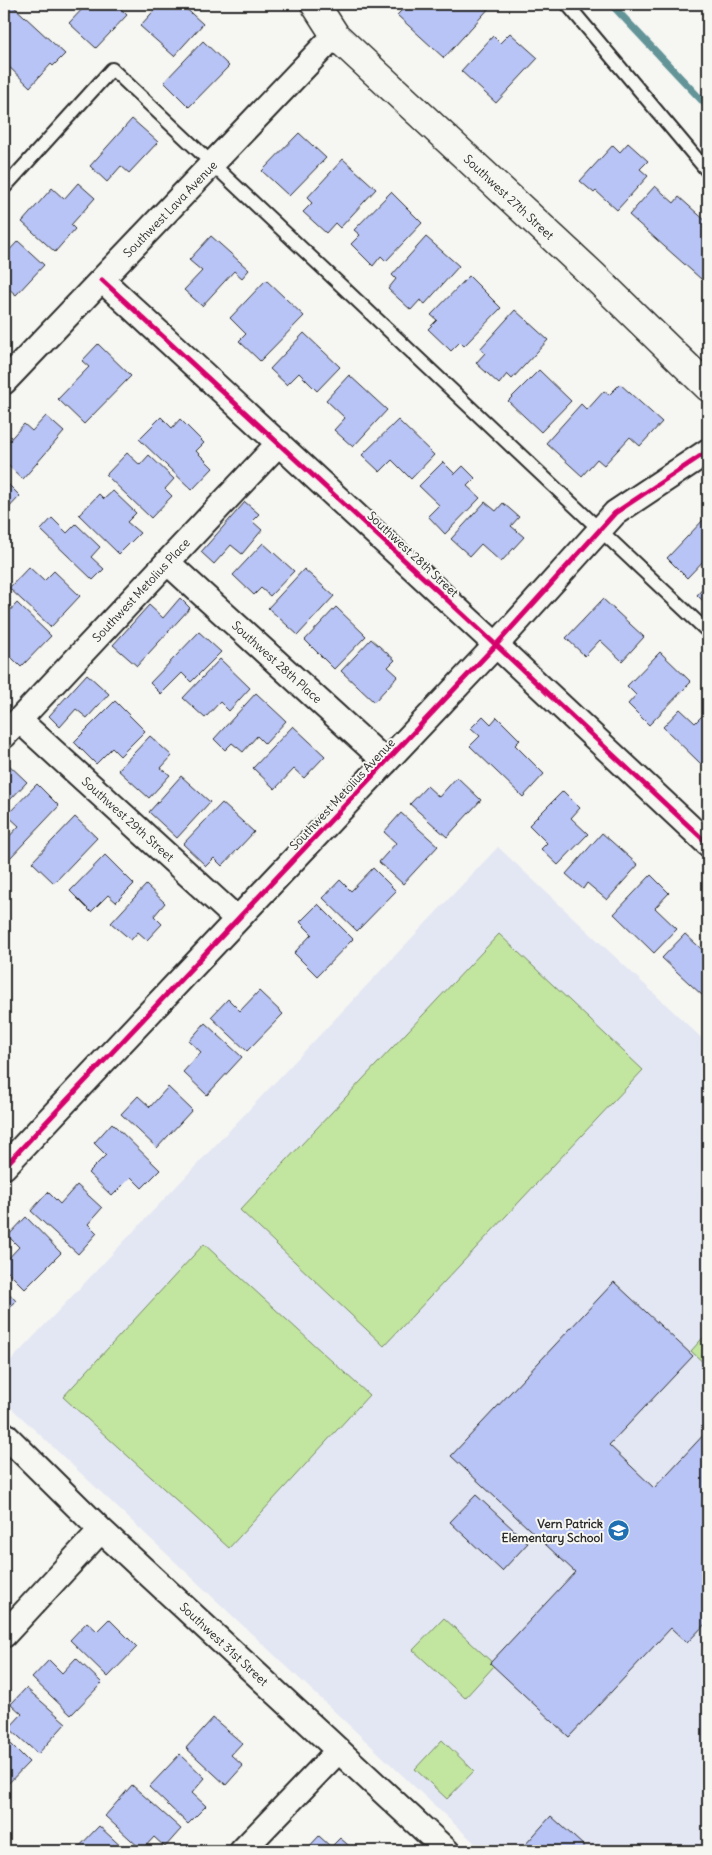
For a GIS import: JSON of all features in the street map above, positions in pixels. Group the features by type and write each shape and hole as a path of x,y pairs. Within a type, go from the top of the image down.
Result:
{"main road":[{"name":"Southwest 27th Street","path":"315,4 335,35 594,276 708,387"}],"street":[{"name":"Southwest Lava Avenue","path":"4,382 335,35"},
{"name":"Southwest 28th Street","path":"102,280 496,644 708,844"},
{"name":"Southwest Metolius Place","path":"12,728 279,443"},
{"name":"Southwest Metolius Avenue","path":"4,1167 386,762 615,513 708,451"},
{"name":"Southwest 28th Place","path":"167,562 386,762"},
{"name":"Southwest 29th Street","path":"12,728 237,919"},
{"name":"Southwest 31st Street","path":"4,1434 101,1530 447,1851"},
{"path":"4,1635 101,1530"},
{"path":"242,1851 338,1751"}],"lane":[{"path":"567,4 708,172"},
{"path":"4,188 112,69 708,632"}],"shaded area":[{"path":"498,847 708,1044 708,1841 699,1851 483,1851 4,1401 4,1368"}],"green space":[{"path":"499,934 643,1070 384,1346 240,1210"},
{"path":"204,1244 369,1395 229,1548 63,1397"},
{"path":"708,1332 708,1367 691,1351"},
{"path":"444,1618 495,1665 465,1698 413,1650"},
{"path":"442,1740 474,1771 447,1799 415,1769"}],"building":[{"path":"4,4 11,4 65,54 53,66 51,64 30,87 4,62"},
{"path":"87,4 122,4 119,7 127,15 96,48 69,23"},
{"path":"160,4 181,4 203,24 174,56 140,26"},
{"path":"408,4 431,4 435,8 439,4 492,5 444,58 397,15"},
{"path":"510,33 538,58 496,103 461,71 493,36 500,43"},
{"path":"203,41 229,66 189,107 164,82"},
{"path":"132,119 158,142 129,173 121,166 107,182 90,166"},
{"path":"299,133 326,158 289,196 262,171"},
{"path":"628,143 648,161 640,169 648,176 617,210 596,191 594,193 580,181 613,145 620,152"},
{"path":"343,159 376,189 340,228 335,223 326,233 303,212 312,203 307,198"},
{"path":"78,183 95,198 71,225 75,229 55,252 22,222 52,188 64,199"},
{"path":"655,186 674,203 679,197 708,223 708,271 701,279 629,215"},
{"path":"391,192 422,223 386,261 381,256 373,266 351,244 360,235 354,230"},
{"path":"211,236 249,270 242,278 234,271 202,306 184,290 202,271 189,260"},
{"path":"426,237 459,266 425,304 420,300 411,310 388,289 396,279 392,275"},
{"path":"18,241 44,265 16,295 8,288 4,292 4,256"},
{"path":"469,276 501,308 464,346 460,342 451,351 428,329 437,320 431,315"},
{"path":"266,280 304,316 260,361 239,341 246,334 230,318"},
{"path":"515,310 548,340 512,379 507,374 499,384 476,363 485,353 480,349"},
{"path":"304,333 340,367 317,391 299,373 287,385 270,369"},
{"path":"98,344 131,376 84,424 58,399 89,367 82,361"},
{"path":"539,370 571,401 541,432 508,401"},
{"path":"349,375 387,410 353,447 334,430 345,418 326,400"},
{"path":"620,384 662,422 640,446 630,437 604,465 597,459 582,476 546,443 581,404 587,410 604,391 609,395"},
{"path":"46,416 64,432 23,479 4,462 4,446 24,424 32,431"},
{"path":"161,417 172,428 180,419 204,443 196,451 213,468 192,490 139,439"},
{"path":"398,420 434,455 411,479 392,460 380,472 362,455"},
{"path":"127,453 140,465 149,455 174,479 165,489 172,496 151,518 106,475"},
{"path":"443,462 455,474 463,466 475,478 467,486 480,498 445,534 428,516 439,505 419,486"},
{"path":"4,480 20,496 4,513"},
{"path":"113,491 136,513 127,522 140,533 119,554 79,515 99,494 104,499"},
{"path":"245,502 259,514 252,521 262,530 242,554 231,545 214,564 201,552"},
{"path":"485,502 496,511 503,503 519,517 511,526 524,537 501,562 481,544 470,556 451,539"},
{"path":"706,517 708,519 708,556 687,578 667,558"},
{"path":"52,518 67,533 76,524 100,547 91,557 104,569 93,580 41,530"},
{"path":"263,543 294,571 270,596 261,588 254,595 233,575"},
{"path":"29,567 44,581 54,571 80,596 51,627 9,588"},
{"path":"304,569 334,596 298,635 268,608"},
{"path":"708,583 708,606 697,595"},
{"path":"180,598 190,608 137,666 113,645 149,605 163,618"},
{"path":"603,599 644,637 622,661 600,640 585,656 566,638"},
{"path":"17,603 51,636 21,667 4,650 4,617"},
{"path":"336,607 366,636 334,669 305,640"},
{"path":"199,632 221,652 191,682 182,673 161,694 150,683"},
{"path":"371,639 395,660 388,667 398,676 374,702 341,671"},
{"path":"660,652 691,682 649,725 628,704 636,695 627,686"},
{"path":"220,659 250,688 229,711 220,702 205,718 183,698"},
{"path":"87,674 109,694 87,718 76,709 60,727 49,716"},
{"path":"256,693 286,721 265,744 257,736 243,752 232,743 225,750 214,739"},
{"path":"115,701 145,731 120,756 112,748 96,764 74,742"},
{"path":"680,709 695,723 708,710 708,756 701,764 663,727"},
{"path":"483,716 491,724 497,717 520,740 515,745 544,774 523,797 470,746 480,736 471,728"},
{"path":"293,726 325,756 304,778 294,769 275,789 253,768"},
{"path":"150,736 172,756 161,768 170,775 149,798 118,770"},
{"path":"7,763 27,782 10,800 4,795 4,766"},
{"path":"181,776 210,802 177,838 149,812"},
{"path":"457,777 481,800 447,837 410,804 427,786 439,797"},
{"path":"37,784 59,806 10,858 4,852 4,842 19,826 7,815"},
{"path":"563,791 580,808 571,818 588,834 558,865 541,849 547,843 529,825"},
{"path":"222,803 254,832 222,866 214,858 206,866 183,844"},
{"path":"401,813 438,846 403,884 379,862 396,843 384,832"},
{"path":"75,817 97,838 54,883 32,862"},
{"path":"602,833 638,865 607,900 587,883 583,889 566,874"},
{"path":"105,855 134,884 116,902 108,895 91,912 70,891"},
{"path":"373,868 396,891 357,931 323,898 340,880 351,891"},
{"path":"651,875 669,893 655,908 677,929 654,953 614,914"},
{"path":"146,885 165,903 154,916 162,924 147,940 138,932 131,940 111,923"},
{"path":"318,904 353,939 317,976 294,953 312,934 300,922"},
{"path":"685,934 708,953 708,991 703,996 662,958"},
{"path":"259,991 283,1014 247,1051 211,1017 228,999 240,1011"},
{"path":"205,1023 242,1057 207,1095 183,1072 201,1052 189,1041"},
{"path":"168,1087 192,1110 157,1148 121,1114 138,1096 150,1107"},
{"path":"112,1123 160,1170 142,1188 131,1177 112,1196 88,1173 106,1155 94,1143"},
{"path":"77,1185 102,1208 88,1224 97,1233 78,1254 31,1211 48,1192 60,1204"},
{"path":"26,1217 61,1253 25,1289 4,1268 4,1263 19,1247 8,1236"},
{"name":"Vern Patrick Elementary School","path":"614,1282 693,1356 609,1445 654,1488 708,1430 708,1621 687,1643 671,1628 569,1737 490,1663 575,1572 451,1456"},
{"path":"4,1288 16,1301 4,1314"},
{"path":"476,1495 528,1543 502,1571 450,1522"},
{"path":"109,1619 137,1647 108,1677 70,1640 87,1622 97,1631"},
{"path":"76,1658 102,1683 71,1715 32,1678 49,1660 62,1673"},
{"path":"26,1688 66,1723 38,1754 9,1728 22,1714 11,1704"},
{"path":"213,1718 242,1743 231,1755 243,1766 226,1785 186,1748"},
{"path":"4,1737 29,1762 4,1788"},
{"path":"180,1754 205,1778 192,1793 206,1806 188,1824 149,1787"},
{"path":"132,1785 181,1829 165,1847 154,1837 142,1850 105,1816"},
{"path":"551,1816 584,1846 580,1851 532,1851 525,1845"},
{"path":"99,1826 126,1851 75,1851"},
{"path":"319,1836 331,1847 340,1838 355,1851 305,1851"}],"waterway":[{"path":"611,4 708,107"}],"cycle path":[{"path":"102,280 708,844"},
{"path":"4,1167 496,645 615,513 708,451"}],"place":[{"name":"Vern Patrick Elementary School","path":"619,1530"}]}
